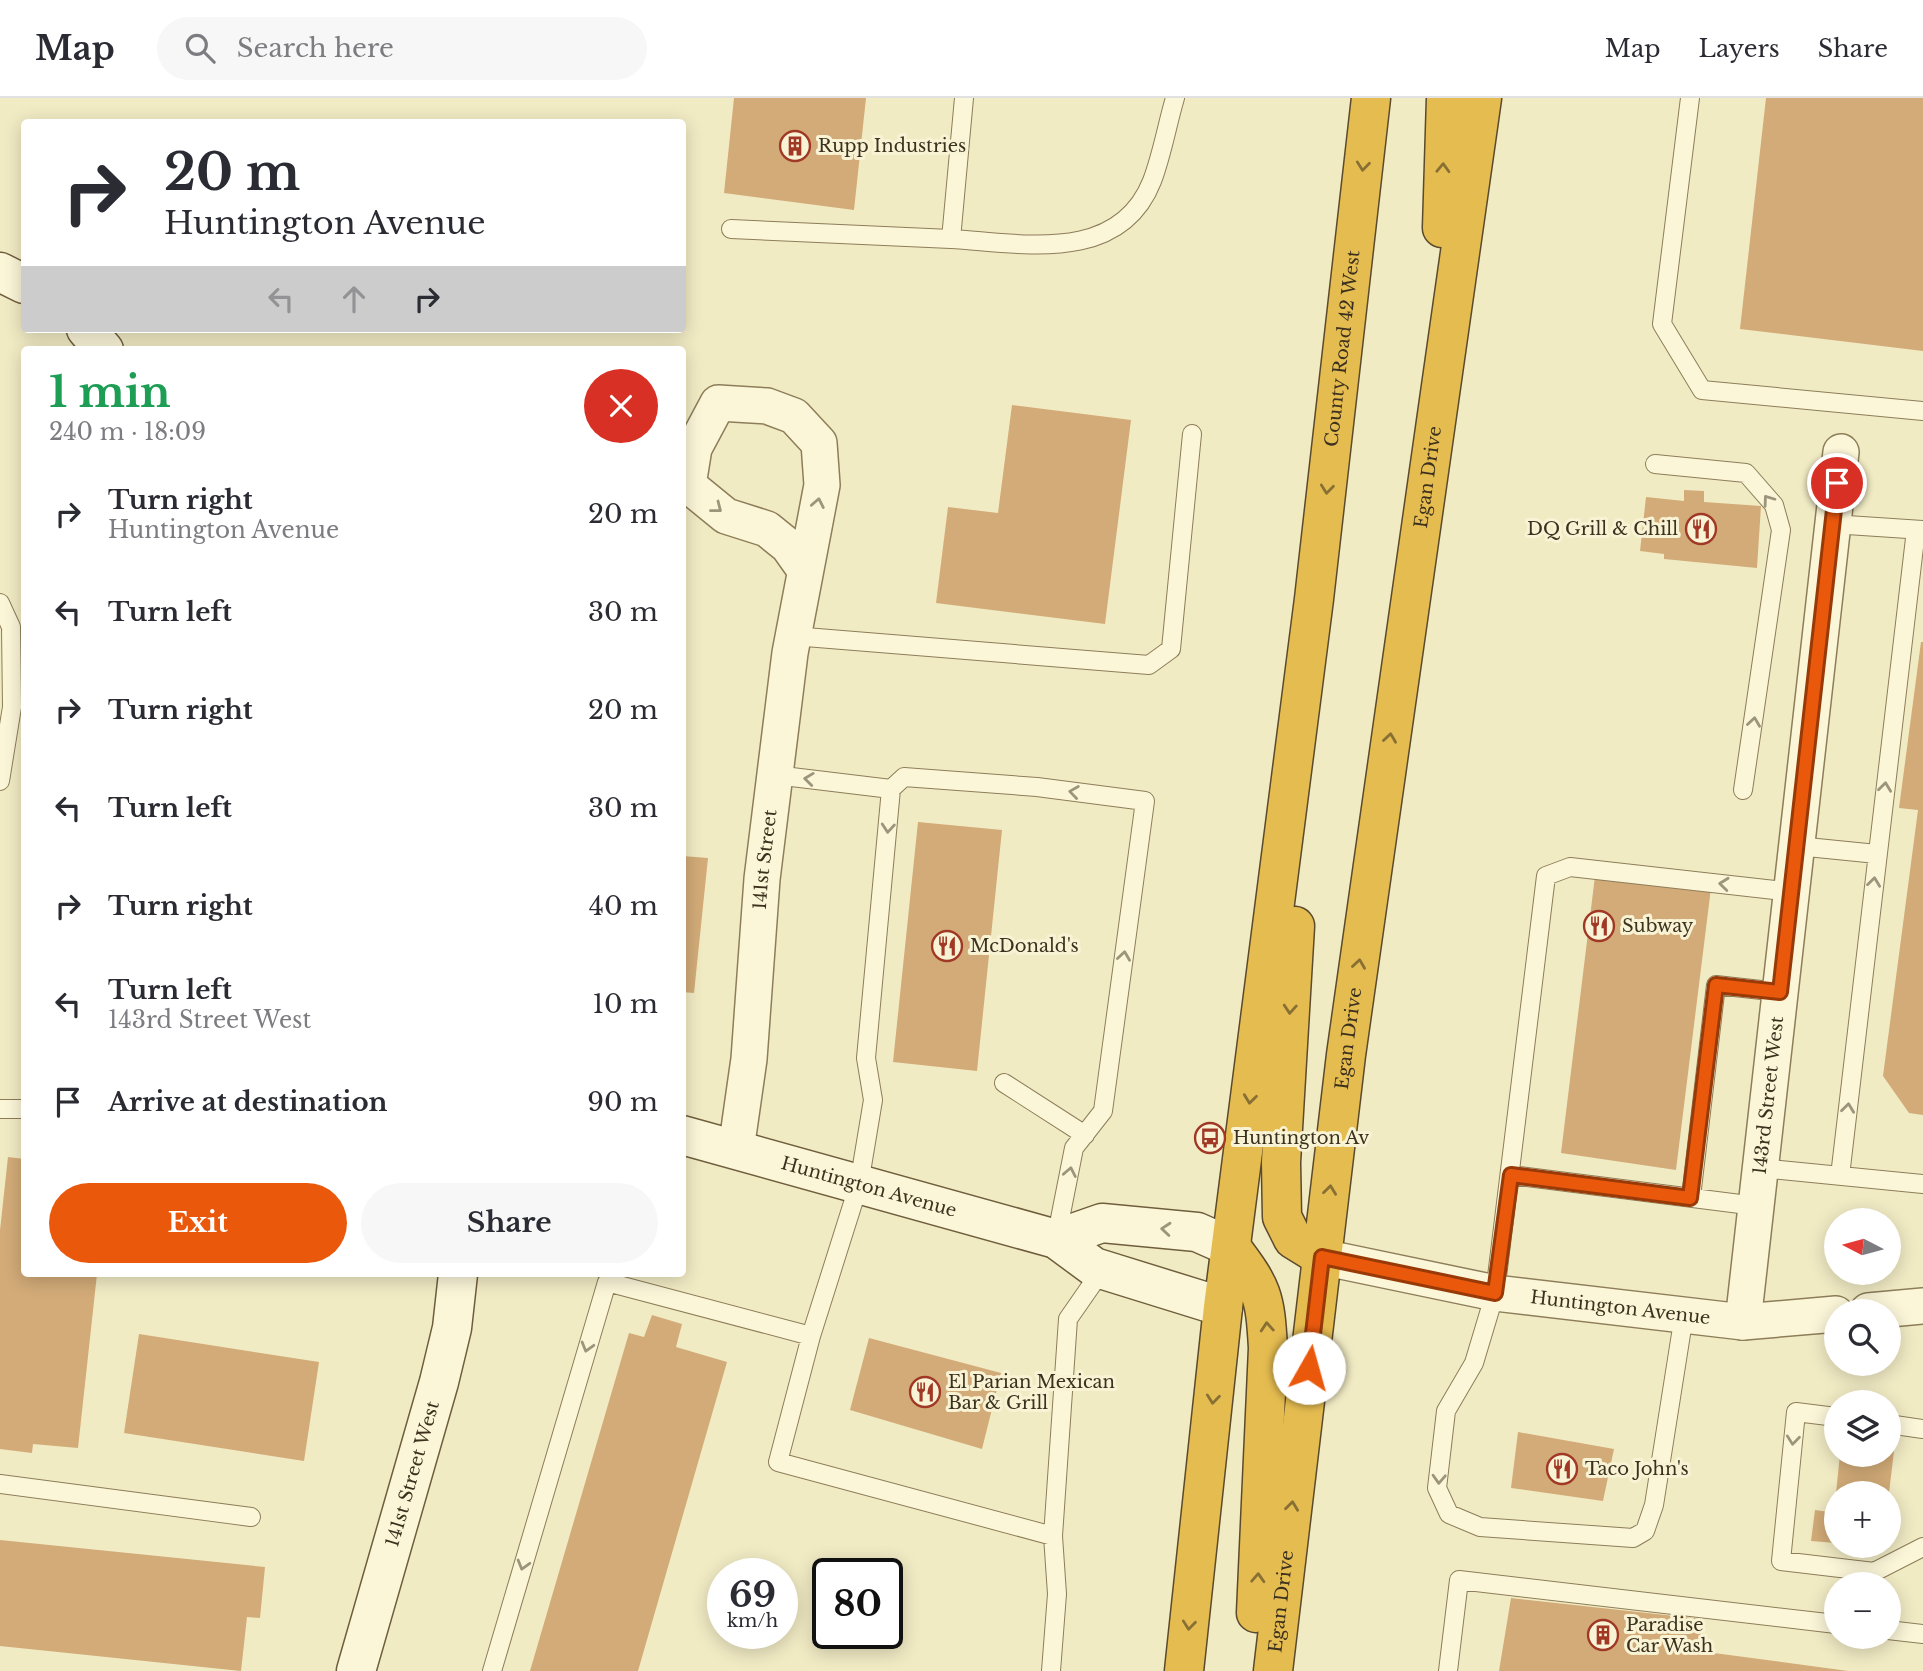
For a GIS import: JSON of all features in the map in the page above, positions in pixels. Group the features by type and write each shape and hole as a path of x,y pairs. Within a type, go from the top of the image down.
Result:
{"highway":[{"name":"County Road 42 West","path":"1314,599 1371,98"},
{"path":"1436,408 1446,98"},
{"path":"1436,408 1482,98"},
{"name":"Egan Drive","path":"1273,1671 1346,1055 1436,408"},
{"path":"1184,1671 1223,1307 1314,599"},
{"path":"1314,599 1281,1162 1282,1217 1293,1239 1322,1257"},
{"path":"1231,1247 1259,1284 1266,1311 1268,1348 1254,1671"}],"street":[{"path":"0,272 21,282"},
{"name":"141st Street","path":"736,1150 749,1059 753,964 775,775 793,636 822,485 819,443 794,416 766,406 718,403 694,448 688,485 726,516 767,529 788,545 805,570"},
{"name":"143rd Street West","path":"1743,1322 1840,452"},
{"name":"Huntington Avenue","path":"686,1136 1056,1239 1102,1270 1223,1307"},
{"path":"1056,1239 1102,1223 1197,1232 1231,1247"},
{"name":"Huntington Avenue","path":"1322,1257 1495,1293 1743,1322 1824,1315"},
{"name":"141st Street West","path":"356,1671 439,1382 452,1328 458,1277"}],"lane":[{"path":"951,239 964,98"},
{"path":"731,229 1064,246 1104,234 1129,216 1151,183 1175,98"},
{"path":"1690,98 1662,324 1702,390 1923,411"},
{"path":"793,636 1149,665 1171,649 1192,434"},
{"path":"1655,464 1746,473 1774,505 1781,530 1743,790"},
{"path":"1832,524 1920,530 1877,854 1840,1176"},
{"path":"0,603 18,627 12,707 0,781"},
{"path":"775,775 891,789"},
{"path":"1053,1536 778,1462 811,1336 859,1184 873,1100 866,1058 891,789 904,777 1037,787 1145,801 1104,1111 1074,1148 1056,1239"},
{"path":"1797,846 1877,854"},
{"path":"1684,1315 1654,1505 1646,1531 1633,1538 1480,1527 1449,1514 1437,1488 1446,1411 1475,1363 1495,1293 1546,876 1570,867 1792,892"},
{"path":"1690,1198 1716,985 1780,992"},
{"path":"1004,1083 1085,1135"},
{"path":"0,1109 21,1109"},
{"path":"1760,1168 1923,1184"},
{"path":"1511,1175 1756,1206"},
{"path":"1051,1671 1057,1594 1053,1536 1068,1319 1102,1270"},
{"path":"492,1671 607,1282 811,1336"},
{"path":"1824,1416 1796,1412 1781,1561 1874,1572 1923,1547"},
{"path":"1901,1426 1923,1429"},
{"path":"0,1484 251,1517"},
{"path":"1448,1671 1459,1580 1824,1622"},
{"path":"1901,1631 1923,1634"}],"building":[{"name":"Rupp Industries","path":"734,98 866,98 854,210 724,193"},
{"path":"1766,98 1923,98 1923,351 1740,329"},
{"path":"1012,405 1131,420 1105,624 936,603 948,507 998,513"},
{"name":"DQ Grill & Chill","path":"1684,490 1704,491 1704,502 1761,506 1757,568 1664,559 1664,554 1640,551 1646,497 1684,501"},
{"path":"1921,642 1923,1115 1909,1113 1883,1076 1918,810 1899,808"},
{"name":"McDonald's","path":"918,822 1002,830 977,1071 893,1062"},
{"path":"686,856 708,858 694,993 686,992"},
{"path":"1595,876 1711,888 1676,1170 1561,1153"},
{"path":"8,1157 21,1159 21,1277 97,1277 78,1448 33,1444 32,1453 0,1449 0,1230"},
{"path":"652,1315 682,1324 676,1347 727,1362 638,1671 530,1671 629,1333 644,1337"},
{"path":"139,1334 319,1362 304,1461 124,1433"},
{"name":"El Parian Mexican Bar & Grill","path":"869,1338 1001,1373 982,1449 850,1410"},
{"name":"Taco John's","path":"1518,1432 1614,1449 1603,1501 1511,1488"},
{"path":"1839,1467 1892,1467 1890,1481 1837,1481"},
{"path":"1815,1510 1824,1511 1824,1542 1811,1541"},
{"path":"0,1540 265,1567 260,1618 247,1617 241,1671 0,1646"},
{"name":"Paradise Car Wash","path":"1511,1598 1702,1619 1699,1651 1848,1671 1499,1671"}],"place":[{"name":"Rupp Industries","path":"795,146"},
{"name":"DQ Grill & Chill","path":"1701,529"},
{"name":"Subway","path":"1599,926"},
{"name":"McDonald's","path":"947,946"},
{"name":"Huntington Av","path":"1210,1138"},
{"name":"El Parian Mexican Bar & Grill","path":"925,1392"},
{"name":"Taco John's","path":"1562,1469"},
{"name":"Paradise Car Wash","path":"1603,1635"}],"route":[{"path":"1309,1368 1322,1257 1495,1293 1511,1175 1690,1198 1716,985 1780,992 1837,483"}]}
